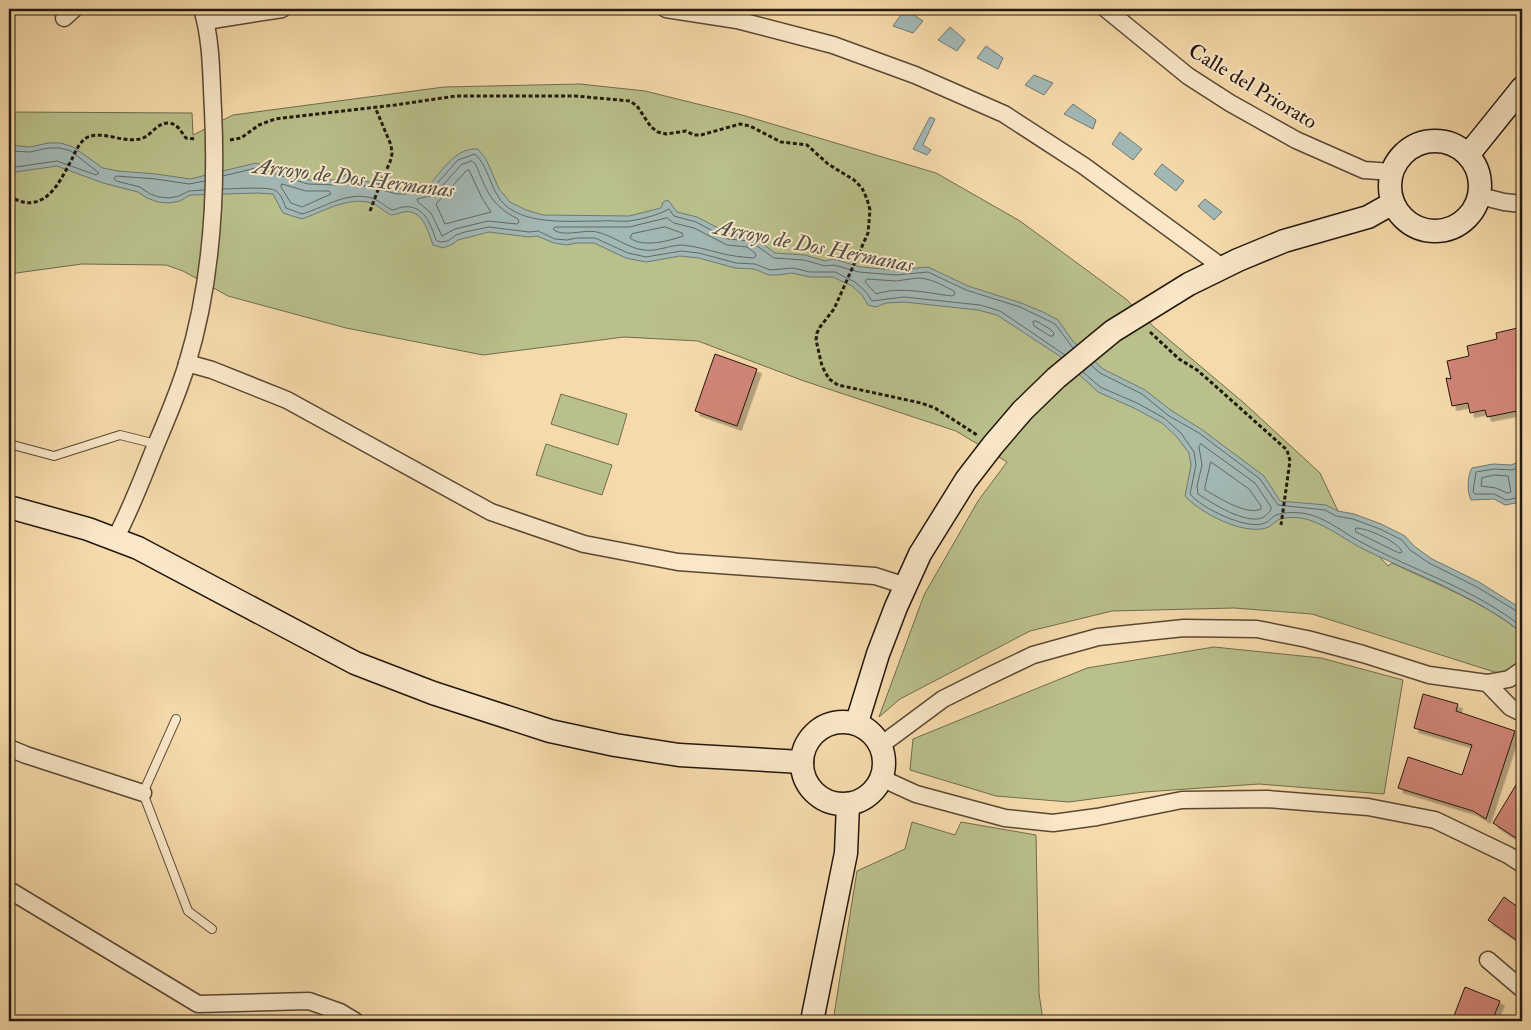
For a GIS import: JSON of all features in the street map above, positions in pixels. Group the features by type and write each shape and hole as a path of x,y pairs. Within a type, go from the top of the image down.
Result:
{"street":[{"path":"115,539 127,517 179,390 206,282 213,220 214,144 210,58 204,15 282,9"},
{"path":"666,9 737,20 833,44 915,75 1004,114 1084,166 1222,267"},
{"name":"Calle del Priorato","path":"1106,9 1188,76 1230,103 1296,140 1364,170 1392,172"},
{"path":"1468,155 1522,88"},
{"path":"1431,141 1451,143 1468,155 1475,164 1481,185 1480,196 1469,216 1460,224 1450,229 1439,231 1427,231 1406,221 1393,203 1390,182 1396,162 1411,147 1431,141"},
{"path":"1480,196 1522,204"},
{"path":"857,722 878,654 920,554 966,480 993,445 1056,378 1113,331 1189,284 1222,267 1284,241 1368,217 1393,203"},
{"path":"187,363 212,370 287,400 491,512 584,544 678,562 874,576 906,586"},
{"path":"9,507 88,529 138,548 355,663 451,698 550,730 615,745 679,755 802,762"},
{"path":"880,745 943,699 1033,656 1098,637 1184,628 1257,629 1363,654 1429,675 1487,682 1508,679 1522,670"},
{"path":"1487,682 1510,707 1522,713"},
{"path":"838,722 857,722 873,734 880,745 884,757 884,771 871,793 860,800 848,804 834,803 812,790 805,780 802,754 807,742 815,732 826,725 838,722"},
{"path":"9,748 143,793"},
{"path":"881,778 916,794 1005,818 1053,823 1097,817 1182,800 1267,799 1368,807 1435,820 1508,855 1522,864"},
{"path":"812,1021 846,853 848,804"},
{"path":"9,890 198,1004 309,1001 340,1012 355,1021"},
{"path":"1488,960 1522,989"}],"lane":[{"path":"9,444 54,456 120,435 156,444"},
{"path":"176,719 143,793 188,911 212,929"}],"path":[{"path":"9,196 31,203 40,201 48,196 55,188 76,150 84,140 93,136 136,140 150,134 160,125 169,123 176,126 189,140 214,144 241,138 259,126 275,119 456,96 574,96 630,101 637,106 651,127 658,132 666,134 686,131 702,135 740,124 750,126 782,142 807,144 828,164 854,180 862,188 868,199 870,210 868,233 834,309 820,326 817,333 816,340 822,366 829,379 838,385 921,403 935,408 993,445"},
{"path":"370,211 390,162 391,145 375,107"},
{"path":"1135,317 1173,354 1197,370 1287,450 1290,461 1281,525"}],"green space":[{"path":"580,84 645,91 742,115 936,173 1020,221 1126,299 1154,327 1244,403 1320,473 1338,511 1388,566 1392,563 1459,594 1492,612 1522,633 1522,661 1504,675 1312,614 1234,608 1112,611 1030,631 900,699 879,717 924,595 978,501 1007,462 956,431 804,381 698,341 624,337 483,355 346,328 228,296 183,271 166,265 82,264 9,274 9,112 192,113 193,135 233,115 444,87"},
{"path":"561,394 627,414 618,445 551,424"},
{"path":"546,444 612,465 602,495 536,475"},
{"path":"1214,647 1321,658 1403,680 1384,794 1259,784 1144,792 1069,802 996,796 910,770 913,739 1087,668"},
{"path":"912,822 955,835 961,822 1036,835 1039,993 1043,1021 833,1021 857,871 905,849"}],"water":[{"path":"905,9 923,21 913,33 893,26"},
{"path":"950,27 965,40 957,51 938,40"},
{"path":"986,46 1003,58 998,69 977,58"},
{"path":"1034,75 1053,83 1044,95 1025,85"},
{"path":"1073,104 1096,120 1093,129 1064,114"},
{"path":"930,117 935,119 923,145 931,150 927,155 913,149"},
{"path":"1120,132 1142,149 1133,160 1112,144"},
{"path":"48,143 61,143 73,147 103,168 118,171 190,179 256,163 309,180 335,180 341,179 346,174 354,181 367,181 405,189 410,185 427,187 456,156 470,149 478,149 486,159 499,189 510,202 526,210 543,215 629,216 661,208 663,202 668,200 677,212 697,217 730,234 752,236 775,253 805,255 825,261 834,259 860,267 896,270 928,267 968,286 1021,303 1058,320 1072,340 1103,369 1145,390 1172,411 1201,429 1264,476 1280,501 1326,505 1338,511 1354,514 1381,524 1405,536 1414,546 1432,559 1479,582 1522,609 1522,633 1505,620 1467,598 1365,550 1312,521 1286,518 1278,520 1266,528 1246,528 1222,521 1201,509 1185,496 1191,465 1189,453 1177,437 1162,423 1098,392 1058,355 997,315 978,310 904,302 886,303 876,307 868,305 862,295 852,286 833,277 810,277 792,273 769,275 754,269 735,268 699,258 680,256 646,262 626,258 594,243 567,245 554,243 537,236 529,237 489,232 458,240 443,248 433,245 420,217 410,212 391,215 376,205 367,202 359,201 342,204 302,219 283,213 273,194 190,195 180,201 169,203 158,202 138,192 103,183 57,166 9,173 9,145 30,147"},
{"path":"1162,164 1184,181 1176,191 1154,174"},
{"path":"1205,199 1222,212 1214,220 1198,206"},
{"path":"1522,461 1520,480 1522,505 1516,503 1505,505 1494,499 1471,500 1468,484 1472,468 1493,464 1511,465"}],"building":[{"path":"1522,327 1522,410 1487,417 1485,410 1470,413 1468,403 1452,406 1446,378 1451,379 1447,361 1469,356 1467,346 1497,339 1496,333"},
{"path":"715,354 757,369 737,426 695,411"},
{"path":"1423,694 1458,704 1456,711 1515,731 1486,819 1473,811 1398,788 1408,757 1462,775 1472,745 1414,728"},
{"path":"1522,775 1522,842 1493,823"},
{"path":"1504,897 1522,910 1522,944 1488,920"},
{"path":"1465,987 1500,1001 1492,1021 1452,1021"}],"water label":[{"name":"Arroyo de Dos Hermanas","path":"354,177"},
{"name":"Arroyo de Dos Hermanas","path":"814,245"}]}
